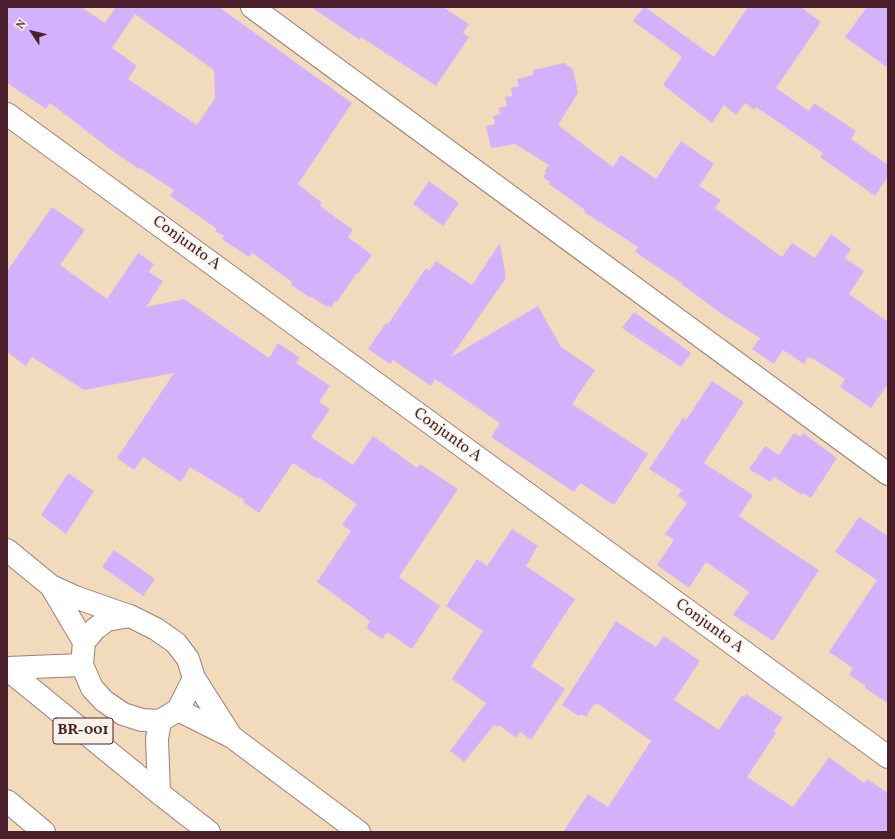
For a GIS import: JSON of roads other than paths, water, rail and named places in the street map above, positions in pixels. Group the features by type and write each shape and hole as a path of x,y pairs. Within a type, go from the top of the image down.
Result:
{"main road":[{"path":"252,7 888,474"},
{"name":"Conjunto A","path":"7,114 888,757"},
{"path":"7,550 50,586 90,636"},
{"path":"50,586 75,597 130,616 156,629 176,643 188,659 194,678 232,736"},
{"path":"130,616 107,620 90,636 82,665 92,688 104,701 123,714 142,720 169,715 232,736 359,832"},
{"path":"7,668 82,665"},
{"name":"BR-001","path":"7,668 158,793 209,832"},
{"path":"158,793 157,738 169,715 194,678"},
{"path":"7,801 44,832"}]}
